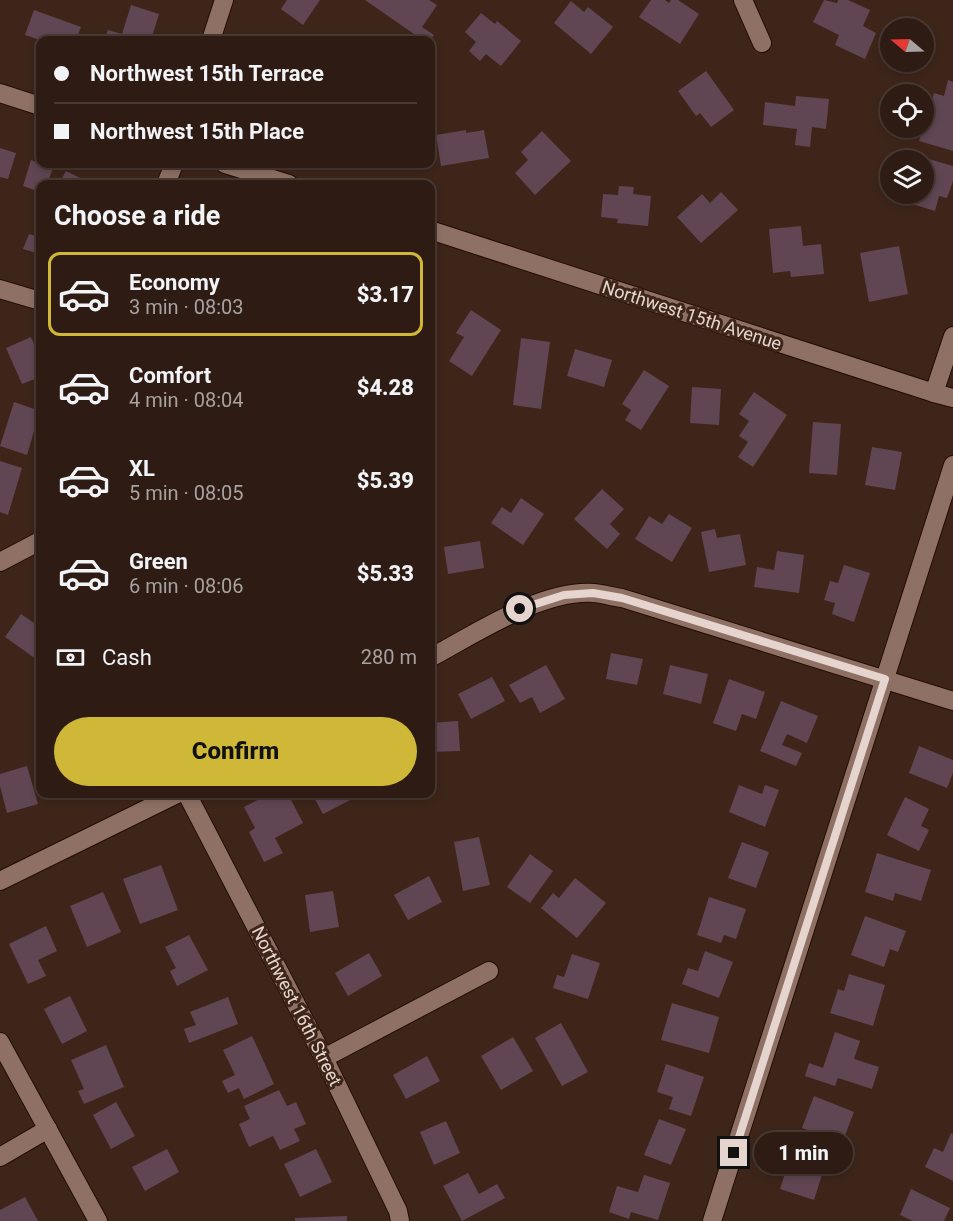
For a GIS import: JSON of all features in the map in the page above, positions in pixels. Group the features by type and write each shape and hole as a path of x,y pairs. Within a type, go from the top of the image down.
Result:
{"street":[{"path":"212,36 224,0"},
{"path":"743,0 762,43"},
{"path":"0,93 36,105"},
{"path":"238,168 277,180"},
{"name":"Northwest 15th Avenue","path":"435,232 953,398"},
{"path":"0,289 36,300"},
{"path":"934,393 953,336"},
{"path":"712,1221 953,465"},
{"path":"0,562 36,544"},
{"path":"435,655 520,609 564,595 593,593 622,598 953,701"},
{"path":"0,881 169,798"},
{"name":"Northwest 16th Street","path":"189,798 324,1058 398,1211 400,1221"},
{"path":"324,1058 489,971"},
{"path":"0,1042 98,1221"},
{"path":"0,1156 48,1129"}],"building":[{"path":"287,0 320,0 303,25 281,9"},
{"path":"365,0 429,0 437,5 422,27 434,35 412,36 414,34"},
{"path":"651,0 665,0 669,3 671,0 678,0 699,14 680,44 639,17"},
{"path":"824,0 837,3 838,0 848,0 870,10 863,26 876,33 865,59 835,45 839,35 813,22"},
{"path":"571,1 584,12 588,7 613,27 591,54 554,23"},
{"path":"131,5 159,14 152,36 106,36 108,30 122,34"},
{"path":"34,10 81,27 78,36 36,36 36,39 25,35"},
{"path":"481,13 495,24 497,21 521,41 501,66 486,54 480,61 469,51 476,42 465,32"},
{"path":"706,71 734,110 711,127 700,113 696,116 678,91"},
{"path":"948,80 953,82 953,151 919,141 920,138 934,138 934,93 944,96"},
{"path":"796,96 829,99 826,129 812,127 810,147 795,145 797,129 763,125 765,102 795,106"},
{"path":"466,130 466,133 484,130 489,158 441,166 436,135"},
{"path":"542,131 571,161 535,195 515,173 528,160 521,152"},
{"path":"0,148 16,153 8,179 0,177"},
{"path":"31,160 36,162 36,168 53,168 48,180 36,180 36,191 23,186"},
{"path":"934,160 953,166 953,181 947,198 939,196 935,211 912,204 934,204"},
{"path":"66,171 84,180 61,180"},
{"path":"619,186 634,187 633,194 651,196 648,226 617,223 618,219 601,217 603,194 618,195"},
{"path":"721,192 738,210 701,243 677,217 702,194 710,203"},
{"path":"801,226 803,246 821,244 824,274 791,277 790,271 773,273 769,229"},
{"path":"29,234 36,236 36,253 23,249"},
{"path":"899,246 908,294 869,302 860,253"},
{"path":"471,310 501,330 472,376 449,361 464,337 456,333"},
{"path":"31,337 36,349 36,381 35,379 22,384 6,348"},
{"path":"521,338 550,342 541,409 513,405"},
{"path":"575,349 612,360 604,387 567,376"},
{"path":"644,370 669,386 641,430 625,420 631,410 622,404"},
{"path":"692,387 721,389 719,425 690,423"},
{"path":"754,392 787,415 753,467 738,457 748,442 739,436 749,421 739,414"},
{"path":"14,402 36,410 36,425 27,455 0,446"},
{"path":"813,422 841,424 837,475 809,473"},
{"path":"872,447 902,452 895,490 865,485"},
{"path":"0,461 22,468 8,515 0,512"},
{"path":"602,489 624,509 610,524 620,534 607,549 574,519"},
{"path":"521,498 544,514 523,545 491,523 502,507 511,513"},
{"path":"669,514 692,528 672,562 635,539 649,516 662,524"},
{"path":"715,529 717,538 740,534 746,565 709,572 701,532"},
{"path":"480,541 484,568 448,574 444,547"},
{"path":"777,551 804,555 799,593 754,587 757,567 774,570"},
{"path":"844,565 870,573 854,622 832,614 835,603 824,600 830,581 838,583"},
{"path":"21,614 36,624 36,659 5,637"},
{"path":"611,653 643,659 637,685 606,679"},
{"path":"546,665 565,699 540,713 532,697 520,703 509,685"},
{"path":"670,665 708,674 701,704 663,694"},
{"path":"492,677 505,701 471,719 458,694"},
{"path":"729,679 765,692 756,719 742,714 736,731 713,723"},
{"path":"781,701 818,716 807,743 787,734 782,745 802,753 796,766 760,751"},
{"path":"458,721 460,751 435,752 435,723"},
{"path":"919,746 953,760 953,773 947,788 909,773"},
{"path":"27,766 38,804 7,813 0,786 0,774"},
{"path":"739,785 762,794 765,785 779,790 765,827 729,812"},
{"path":"905,797 929,809 921,826 929,830 919,851 887,835"},
{"path":"261,798 290,798 303,823 275,838 283,853 264,862 249,832 255,828 244,807"},
{"path":"314,798 354,798 323,814"},
{"path":"479,837 490,885 463,891 454,842"},
{"path":"742,842 769,852 756,888 728,878"},
{"path":"877,853 931,870 921,901 895,893 893,901 865,892"},
{"path":"530,854 553,871 530,903 507,887"},
{"path":"161,865 178,910 140,924 123,879"},
{"path":"429,876 442,902 408,920 394,895"},
{"path":"575,878 606,903 577,938 541,908 553,893 559,898"},
{"path":"333,891 339,927 310,932 305,895"},
{"path":"103,892 121,932 87,947 70,906"},
{"path":"709,897 746,909 736,939 724,935 721,943 697,935"},
{"path":"865,916 906,931 898,952 890,949 884,967 851,955"},
{"path":"46,926 57,951 38,960 46,976 28,984 9,944"},
{"path":"189,935 208,970 177,986 170,971 176,968 165,947"},
{"path":"705,951 733,962 719,998 682,984 688,968 698,971"},
{"path":"369,953 382,976 348,996 335,973"},
{"path":"572,954 600,963 588,999 553,988 557,975 564,977"},
{"path":"849,974 885,985 873,1026 830,1013 838,989 844,991"},
{"path":"70,996 87,1031 62,1044 44,1009"},
{"path":"228,997 238,1024 189,1043 184,1029 196,1025 190,1012"},
{"path":"672,1003 719,1017 709,1053 661,1040"},
{"path":"561,1023 588,1072 562,1086 535,1038"},
{"path":"835,1032 860,1041 854,1059 879,1067 872,1089 838,1078 835,1086 805,1076 809,1063 823,1068"},
{"path":"252,1036 274,1084 244,1099 239,1088 228,1093 222,1081 235,1075 223,1050"},
{"path":"513,1037 533,1071 501,1090 481,1056"},
{"path":"106,1045 124,1087 84,1104 78,1091 84,1089 71,1060"},
{"path":"427,1056 440,1081 406,1099 393,1075"},
{"path":"666,1064 704,1077 691,1116 669,1109 673,1097 657,1092"},
{"path":"279,1090 287,1106 296,1102 306,1124 294,1129 300,1141 280,1150 273,1136 249,1147 239,1124 250,1119 244,1106"},
{"path":"814,1096 854,1112 844,1138 825,1131 823,1136 802,1128"},
{"path":"116,1102 135,1136 111,1149 93,1115"},
{"path":"659,1119 686,1129 671,1165 644,1155"},
{"path":"446,1121 460,1153 434,1165 420,1132"},
{"path":"951,1133 953,1134 953,1181 925,1167 934,1148 943,1152"},
{"path":"167,1149 179,1172 145,1191 132,1167"},
{"path":"316,1149 332,1182 300,1197 284,1164"},
{"path":"793,1149 827,1159 814,1200 780,1189"},
{"path":"468,1173 479,1194 497,1184 505,1198 462,1221 443,1186"},
{"path":"644,1175 670,1183 658,1220 631,1212 629,1219 609,1212 617,1186 638,1192"},
{"path":"911,1189 950,1208 944,1221 913,1221 900,1215"},
{"path":"25,1197 38,1221 0,1221 0,1210"},
{"path":"347,1216 347,1221 295,1221 295,1218"}],"route":[{"path":"520,609 564,595 593,593 622,598 885,679 734,1153"}]}
